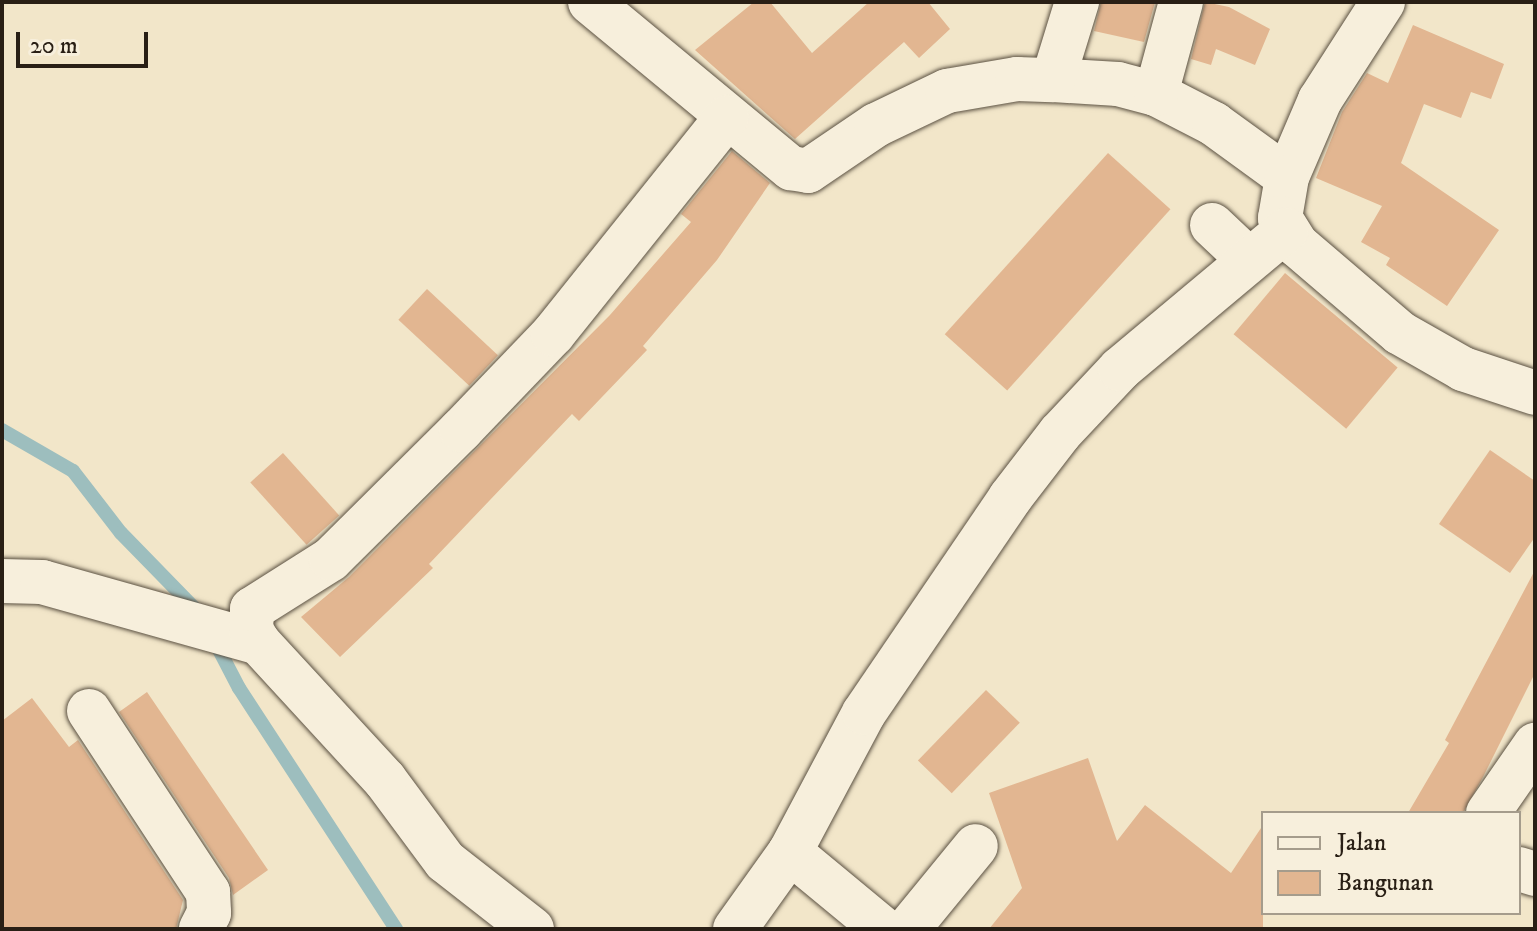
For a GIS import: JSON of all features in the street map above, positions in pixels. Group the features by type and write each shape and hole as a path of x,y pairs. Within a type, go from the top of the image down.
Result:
{"street":[{"path":"590,2 769,154 791,168 808,171 876,125 947,91 1017,79 1118,84 1156,94 1214,124 1287,177"},
{"path":"1053,80 1077,2"},
{"path":"1156,94 1181,2"},
{"path":"1383,2 1320,100 1287,177 1280,218 1286,230 1324,270 1400,333 1463,369 1535,393"},
{"path":"532,929 445,861 385,780 259,643 251,630 252,609 331,559 480,411 553,334 727,117"},
{"path":"1212,225 1248,259"},
{"path":"735,929 790,852 864,713 1010,498 1120,369 1286,230"},
{"path":"2,581 42,582 259,643"},
{"path":"89,711 208,892 209,913 201,929"},
{"path":"1489,811 1535,745"},
{"path":"908,929 976,846"},
{"path":"790,852 883,929"}],"building":[{"path":"754,2 770,2 812,53 869,2 928,2 950,29 919,58 904,42 795,139 695,50"},
{"path":"1101,2 1155,2 1144,42 1094,31"},
{"path":"1205,2 1229,7 1270,29 1255,65 1216,49 1211,65 1191,59"},
{"path":"1413,25 1504,64 1491,99 1471,92 1461,118 1424,104 1401,163 1499,230 1447,306 1386,265 1390,258 1361,242 1382,206 1316,178 1342,112 1367,73 1388,83"},
{"path":"732,151 770,183 717,260 643,346 647,350 579,421 572,414 429,564 433,568 340,657 301,617 349,577 610,315 691,222 681,214"},
{"path":"1108,153 1170,209 1007,391 945,334"},
{"path":"1285,273 1398,367 1346,429 1234,334"},
{"path":"427,289 498,355 469,386 398,320"},
{"path":"1490,450 1535,481 1535,537 1510,573 1439,524"},
{"path":"283,453 339,515 307,545 250,482"},
{"path":"1535,570 1535,673 1483,777 1464,811 1409,811 1449,743 1445,740"},
{"path":"986,690 1020,723 952,793 918,760"},
{"path":"147,692 268,870 233,895 229,878 119,712"},
{"path":"32,698 69,747 78,740 183,900 176,929 2,929 2,721"},
{"path":"1088,758 1117,841 1145,805 1231,873 1261,828 1263,929 989,929 1022,888 989,793"}],"waterway":[{"path":"2,430 73,471 121,533 201,615"},
{"path":"214,640 239,688 396,929"}]}
